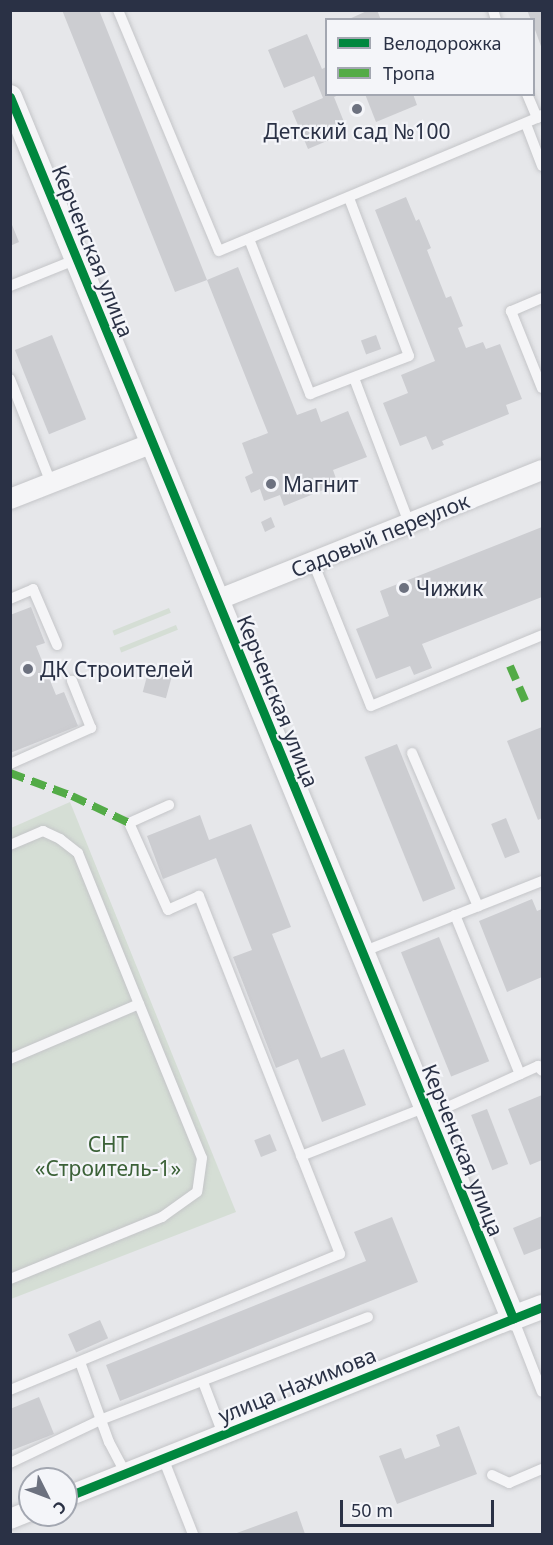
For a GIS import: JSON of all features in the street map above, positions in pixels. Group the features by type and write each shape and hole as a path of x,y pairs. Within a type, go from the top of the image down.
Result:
{"street":[{"name":"Керченская улица","path":"10,97 513,1318"},
{"path":"10,499 153,443"},
{"name":"Садовый переулок","path":"217,600 543,470"},
{"name":"улица Нахимова","path":"78,1492 543,1307"}],"lane":[{"path":"118,10 219,251 540,117 528,96"},
{"path":"526,124 543,166"},
{"path":"249,239 310,394 409,356 349,198"},
{"path":"10,286 77,258"},
{"path":"543,298 512,311 543,388"},
{"path":"354,378 409,523"},
{"path":"10,379 51,483"},
{"path":"313,562 371,706 543,634"},
{"path":"10,599 33,589 57,645"},
{"path":"10,764 91,728 72,681"},
{"path":"412,753 478,906"},
{"path":"10,1390 340,1254 199,896 168,910 129,823 169,805"},
{"path":"10,845 43,831 60,839 78,853 202,1158 197,1192 162,1217 10,1280"},
{"path":"362,952 543,880"},
{"path":"455,915 520,1074"},
{"path":"10,1059 139,1004"},
{"path":"301,1156 428,1111 538,1066 543,1071"},
{"path":"10,1463 100,1420 368,1317"},
{"path":"513,1318 543,1392"},
{"path":"80,1362 100,1420 126,1474"},
{"path":"203,1382 223,1434"},
{"path":"163,1458 193,1534"},
{"path":"492,1475 509,1483 543,1469"}],"green space":[{"path":"169,608 171,613 114,635 112,631"},
{"path":"176,625 178,630 121,652 119,648"},
{"name":"СНТ «Строитель-1»","path":"70,802 236,1212 11,1299 11,828"}],"building":[{"path":"62,10 99,10 207,280 175,292"},
{"path":"369,10 377,10 380,18 351,18"},
{"path":"527,10 542,10 542,49 535,30 535,18 530,18"},
{"path":"307,34 322,69 325,68 325,96 336,96 334,97 348,132 308,149 292,111 323,98 314,76 284,88 268,50"},
{"path":"366,96 414,96 417,105 376,122"},
{"path":"406,197 416,221 419,219 431,248 427,250 446,298 451,296 463,326 458,328 466,348 483,342 486,349 500,344 522,399 506,405 509,414 442,441 444,445 432,450 426,436 400,446 383,403 408,393 401,375 435,361 375,210"},
{"path":"10,220 19,242 10,246"},
{"path":"238,267 297,415 316,408 321,422 348,411 367,457 333,470 338,484 284,506 280,495 264,501 260,489 251,493 245,477 253,473 242,443 268,433 207,280"},
{"path":"52,335 86,419 49,434 15,350"},
{"path":"376,335 381,349 366,355 361,340"},
{"path":"271,517 275,527 265,532 261,522"},
{"path":"542,527 542,597 422,644 432,668 414,675 410,666 376,679 356,629 389,616 380,591"},
{"name":"ДК Строителей","path":"31,607 45,643 36,646 56,695 64,692 78,726 10,753 10,615"},
{"path":"150,665 173,671 166,698 143,692"},
{"path":"542,727 542,818 538,820 507,741"},
{"path":"397,744 455,889 423,902 365,757"},
{"path":"200,815 209,840 251,824 291,927 272,934 321,1058 344,1049 366,1105 322,1122 298,1059 276,1068 233,957 252,950 216,858 163,879 147,836"},
{"path":"506,818 520,852 505,858 491,824"},
{"path":"532,899 537,911 542,909 542,977 507,992 479,921"},
{"path":"439,937 489,1061 451,1077 401,952"},
{"path":"542,1095 542,1160 530,1165 508,1109"},
{"path":"487,1109 508,1164 492,1170 471,1115"},
{"path":"270,1134 277,1151 261,1157 254,1140"},
{"path":"542,1216 542,1248 524,1255 513,1228"},
{"path":"392,1217 418,1282 120,1401 106,1365 366,1261 354,1232"},
{"path":"100,1320 108,1338 76,1353 68,1334"},
{"path":"39,1397 54,1434 10,1451 10,1409"},
{"path":"459,1426 477,1474 397,1504 379,1456 401,1448 405,1459 440,1446 436,1435"},
{"path":"297,1511 305,1534 234,1534"}],"marked path":[{"path":"510,666 526,703"},
{"path":"10,773 72,796 129,823"}],"cycle path":[{"path":"10,97 513,1318"},
{"path":"78,1492 542,1307"}],"place":[{"name":"Детский сад №100","path":"357,109"},
{"name":"Магнит","path":"271,484"},
{"name":"Чижик","path":"404,588"},
{"name":"ДК Строителей","path":"28,669"}]}
